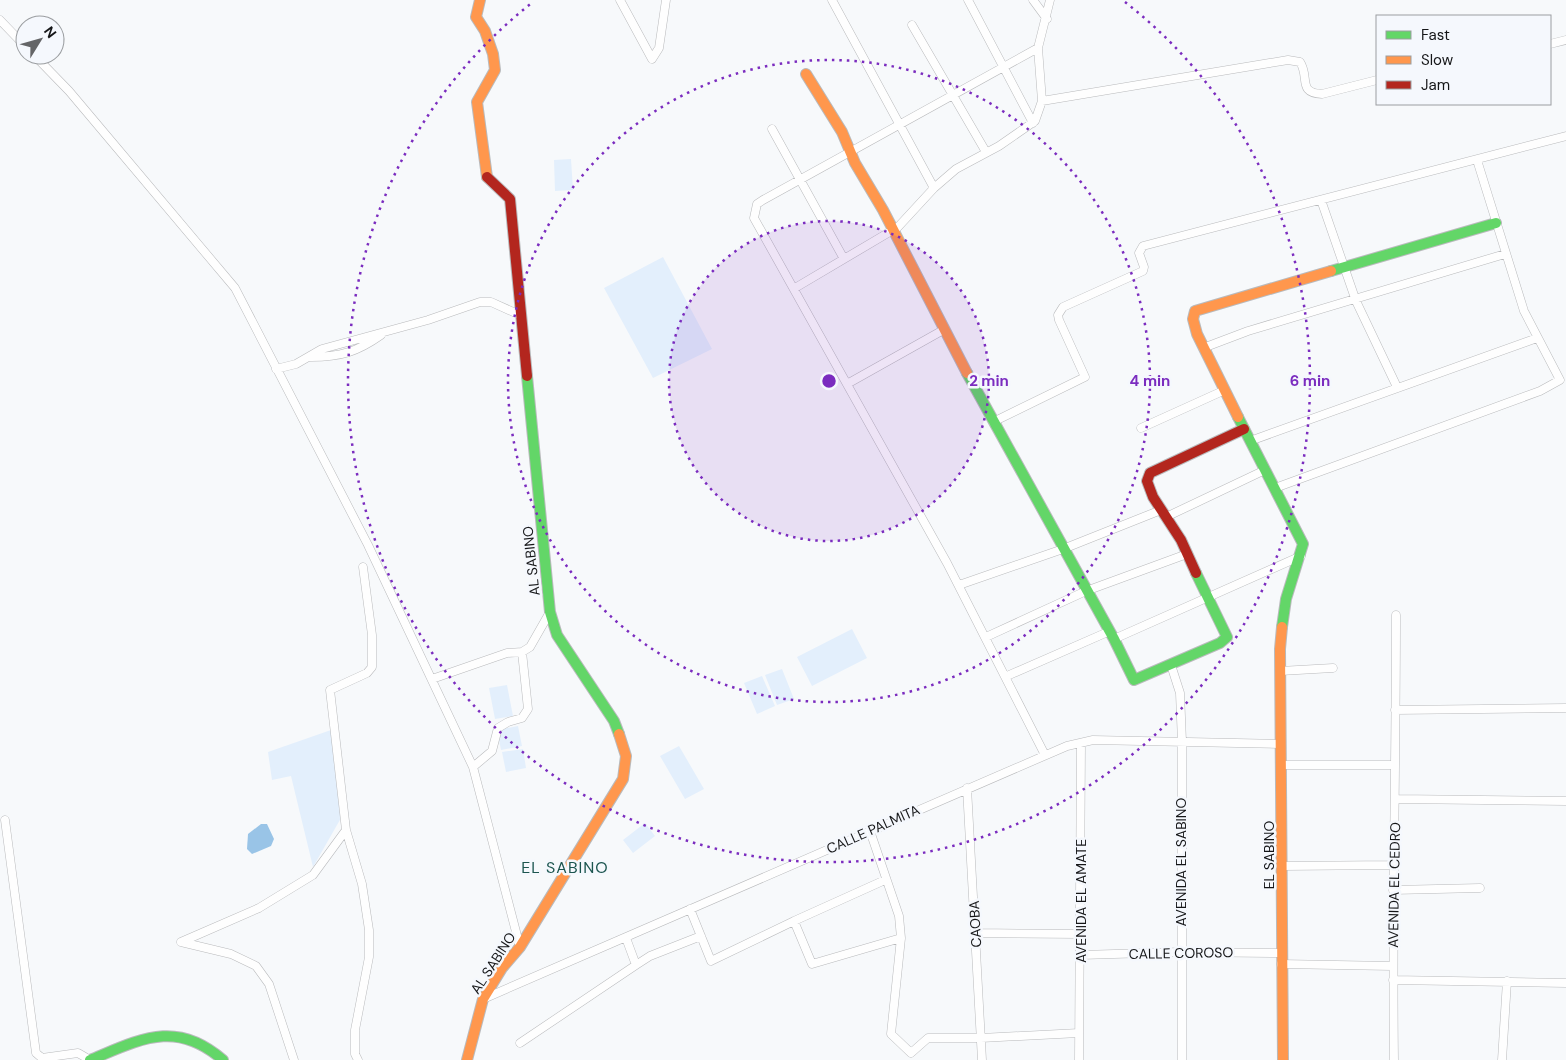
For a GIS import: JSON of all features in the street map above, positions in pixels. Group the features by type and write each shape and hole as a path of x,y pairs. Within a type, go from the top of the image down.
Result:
{"street":[{"name":"AL SABINO","path":"467,1060 483,999 502,968 520,947 623,779 626,756 614,721 557,635 550,612 510,199 486,176 478,102 495,70 493,54 485,30 476,17 480,0"},
{"path":"620,0 652,59 659,48 666,0"},
{"path":"832,0 934,188"},
{"path":"968,0 1033,123"},
{"path":"1033,0 1047,19"},
{"path":"795,288 893,230 934,188 956,169 1033,123 1042,101 1038,48 1047,19 1050,0"},
{"path":"0,20 15,36"},
{"path":"912,25 986,152"},
{"path":"1551,44 1566,40"},
{"path":"1038,48 756,204 754,218 795,288 959,585 1007,676 1045,755"},
{"path":"1042,101 1288,60 1300,62 1308,91 1314,94 1322,94 1376,80"},
{"path":"44,65 69,91 235,288 368,545 473,767 520,947"},
{"path":"806,74 842,132 850,151 993,422 1112,635 1134,680 1225,640 1227,632 1147,481 1150,472 1244,428"},
{"path":"772,129 802,180 844,259"},
{"path":"993,422 1085,377 1059,320 1060,311 1143,271 1144,267 1139,253 1143,246 1566,136"},
{"path":"1275,488 1540,392 1560,380 1559,374 1536,338 1524,311 1477,160"},
{"path":"1321,200 1356,301 1397,387"},
{"path":"1007,676 1210,599 1302,556 1303,544 1300,535 1203,348 1192,322 1195,311 1496,223"},
{"path":"1203,348 1248,332 1356,301 1506,254"},
{"path":"276,369 311,357 322,349 383,334 480,302 491,302 520,315"},
{"path":"847,384 945,329"},
{"path":"1250,441 1536,338"},
{"path":"1141,428 1225,390"},
{"path":"959,585 1164,513 1265,470"},
{"path":"986,637 1086,591 1187,554"},
{"name":"EL SABINO","path":"1283,1060 1280,953 1283,866 1280,649 1282,618 1288,591 1302,556"},
{"path":"358,1060 355,1030 369,957 368,930 362,884 346,830 330,690 367,673 372,667 372,635 363,567"},
{"path":"432,679 507,653 522,652 530,647 550,612"},
{"name":"AVENIDA EL CEDRO","path":"1394,1060 1392,966 1396,799 1396,615"},
{"path":"473,767 492,751 498,728 508,722 522,718 528,709 522,652"},
{"name":"AVENIDA EL SABINO","path":"1171,665 1180,693 1182,742 1180,952 1182,1060"},
{"path":"1280,671 1333,668"},
{"path":"1395,710 1566,708"},
{"name":"CALLE PALMITA","path":"483,999 967,788 1045,755 1081,743 1093,740 1280,744"},
{"name":"AVENIDA EL AMATE","path":"1079,1060 1081,743"},
{"path":"1282,765 1395,765"},
{"name":"CAOBA","path":"967,788 982,1060"},
{"path":"1396,799 1566,801"},
{"path":"5,820 36,1053 42,1058 78,1053 90,1060 131,1043 163,1035 192,1039 206,1046 223,1060"},
{"path":"294,1060 269,984 256,966 231,954 180,942 259,908 313,875 346,830"},
{"path":"870,831 885,880 899,916 901,938 891,1034 911,1053 928,1038 981,1038 1079,1033"},
{"path":"1283,866 1393,865"},
{"path":"690,909 711,962 794,921 885,880"},
{"path":"1393,890 1480,888"},
{"path":"794,921 812,964 901,938"},
{"path":"976,933 1080,934"},
{"path":"520,1043 650,956 701,936"},
{"path":"626,938 636,965"},
{"name":"CALLE COROSO","path":"1081,955 1180,952 1280,953"},
{"path":"1281,964 1392,966"},
{"path":"1393,980 1566,983"},
{"path":"1502,1060 1507,981"}],"shaded area":[{"path":"571,159 573,190 555,191 554,160"},
{"path":"663,257 712,349 653,378 604,288"},
{"path":"852,629 867,658 812,686 797,657"},
{"path":"782,669 794,699 777,705 765,675"},
{"path":"762,676 775,706 757,714 744,683"},
{"path":"507,685 513,716 495,719 489,688"},
{"path":"518,726 522,746 501,750 497,730"},
{"path":"331,730 341,818 313,867 291,776 272,780 268,752"},
{"path":"679,746 704,789 685,799 660,756"},
{"path":"523,749 526,768 506,772 502,752"},
{"path":"645,823 655,836 633,853 623,840"}],"water":[{"path":"261,824 267,824 274,839 271,846 252,854 247,849 248,834"}],"traffic: fast":[{"path":"1331,271 1496,223"},
{"path":"967,373 1114,639 1134,680 1220,643 1227,637 1196,573"},
{"path":"527,376 550,612 557,635 614,721 619,734"},
{"path":"1238,417 1303,544 1286,599 1282,627"},
{"path":"90,1060 142,1040 174,1036 206,1047 223,1060"}],"traffic: slow":[{"path":"480,0 476,17 485,31 493,54 495,70 477,102 487,177"},
{"path":"806,74 842,132 855,163 883,210 967,373"},
{"path":"1238,417 1197,334 1193,319 1195,311 1331,271"},
{"path":"1282,627 1280,649 1283,1060"},
{"path":"467,1060 483,999 502,968 520,947 623,779 626,756 619,734"}],"traffic: jam":[{"path":"487,177 510,199 527,376"},
{"path":"1196,573 1181,540 1153,497 1147,481 1150,473 1244,429"}],"district":[{"name":"EL SABINO","path":"565,867"}]}
